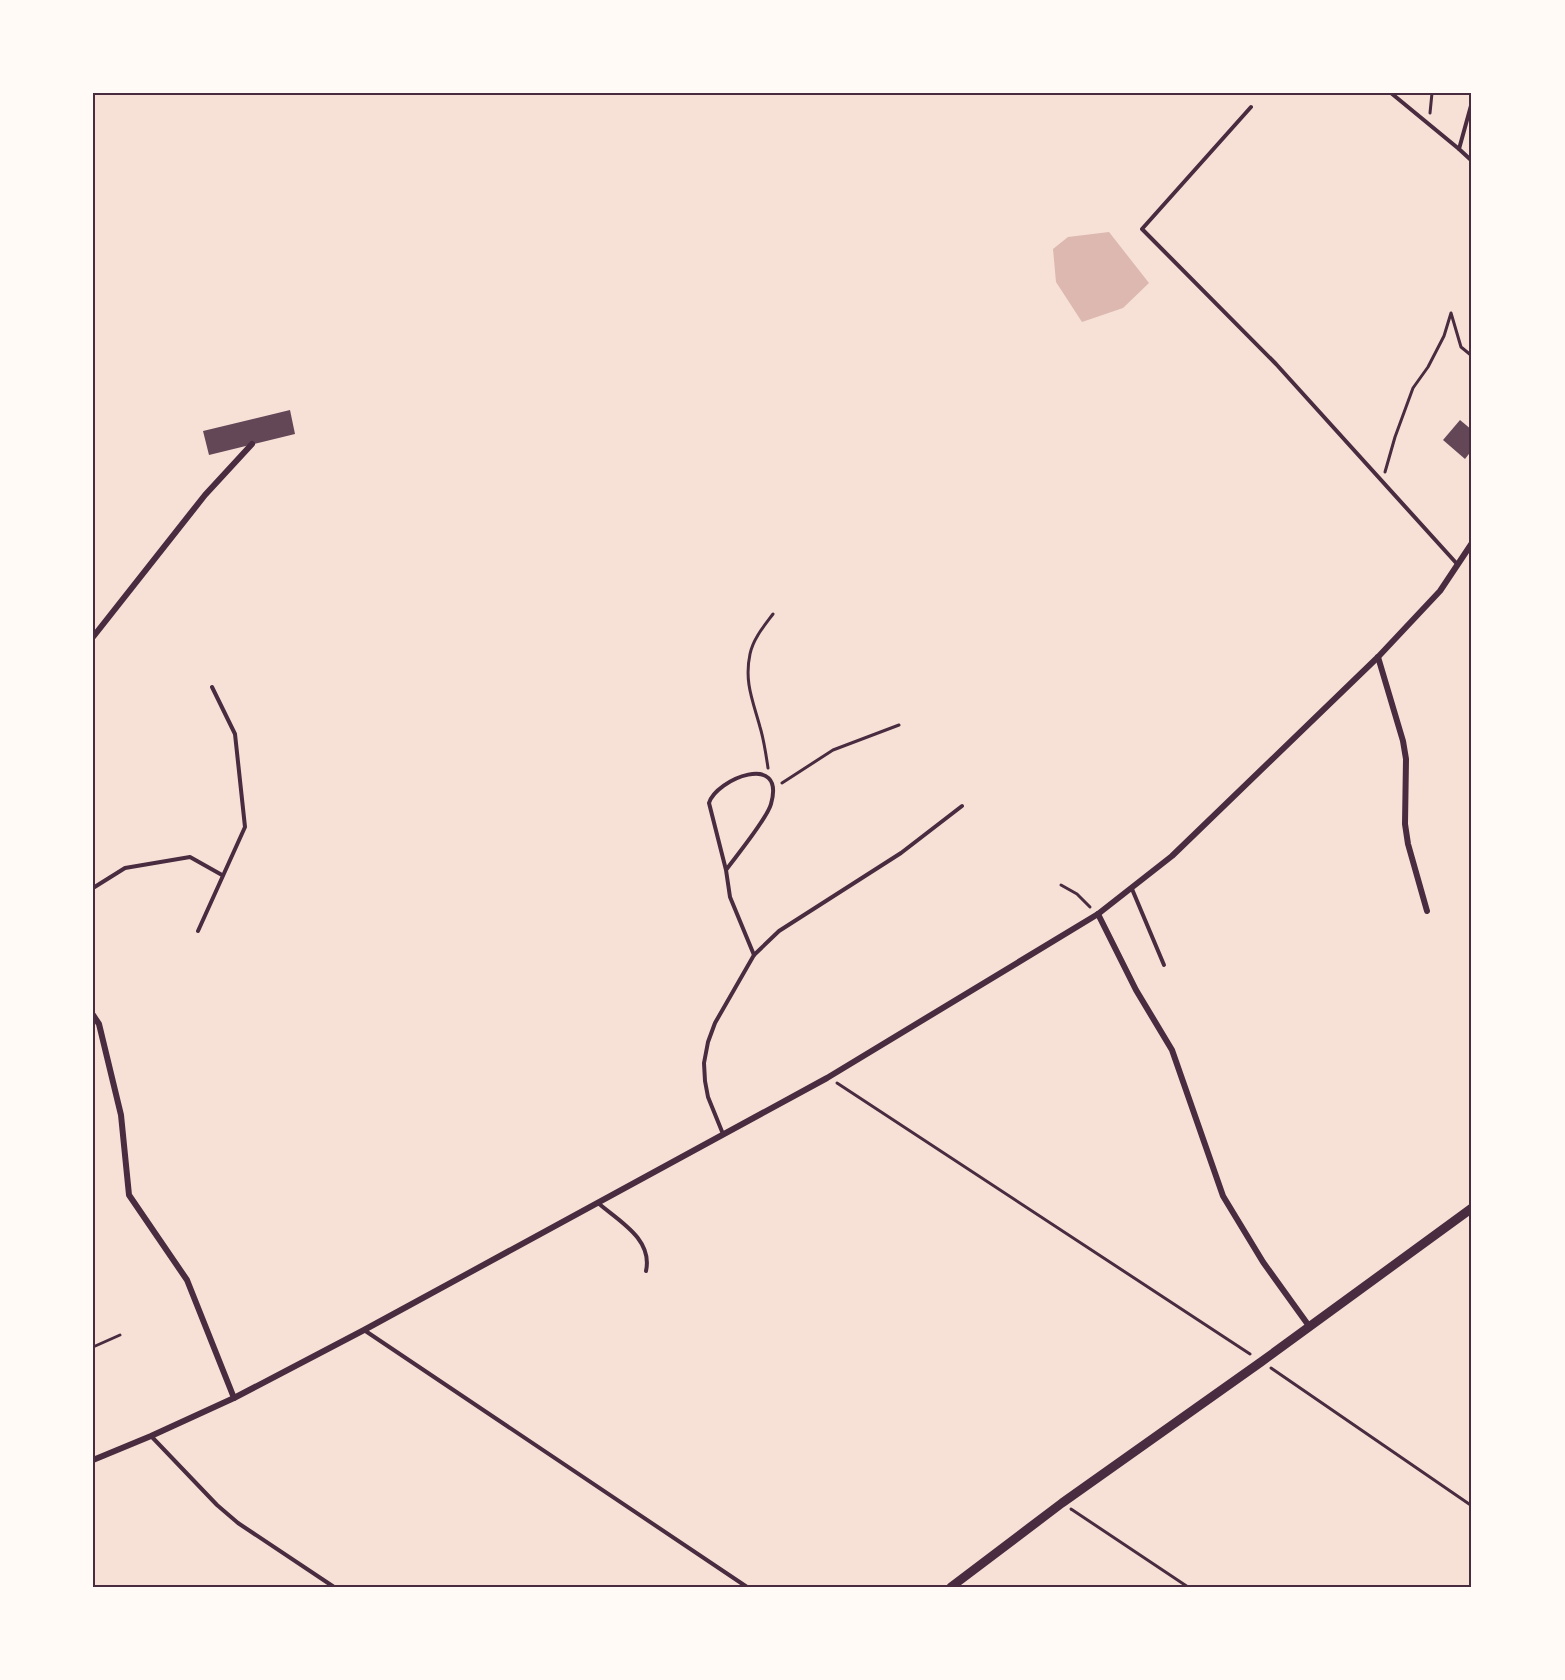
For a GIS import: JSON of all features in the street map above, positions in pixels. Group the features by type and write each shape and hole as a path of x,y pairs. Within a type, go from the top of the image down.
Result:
{"street":[{"path":"93,637 204,495 252,444"},
{"path":"93,1460 234,1398 598,1203 828,1077 1098,914 1132,889 1211,820 1378,657 1426,607 1458,566 1472,543"},
{"path":"1378,657 1407,759 1405,824 1408,844 1427,911"},
{"path":"1098,914 1136,990 1172,1050 1223,1196 1263,1262 1309,1326"},
{"path":"93,1015 99,1024 121,1115 129,1194 187,1280 234,1398"},
{"path":"951,1587 1062,1503 1472,1208"}],"lane":[{"path":"1391,93 1472,161"},
{"path":"1459,149 1472,102"},
{"path":"1251,107 1142,229 1276,364 1458,566"},
{"path":"198,931 245,827 236,734 212,687"},
{"path":"726,870 766,814 771,803 770,779 765,774 758,772 750,774 716,790 711,796 710,803 730,897 754,955"},
{"path":"723,1135 708,1097 704,1063 715,1023 754,955 778,931 901,853 962,806"},
{"path":"93,888 125,868 190,857 222,875"},
{"path":"1132,889 1164,965"},
{"path":"598,1203 642,1241 648,1261 646,1271"},
{"path":"364,1330 747,1587"},
{"path":"151,1436 238,1524 334,1587"}],"path":[{"path":"1429,124 1432,93"},
{"path":"1383,482 1395,437 1413,388 1428,367 1444,336 1451,313 1461,347 1472,356"},
{"path":"770,779 760,726 748,691 748,670 750,652 759,633 773,614"},
{"path":"772,789 833,750 899,725"},
{"path":"1061,885 1077,894 1098,914"},
{"path":"828,1077 1261,1362 1472,1506"},
{"path":"93,1347 120,1335"},
{"path":"1062,1503 1188,1587"}],"shaded area":[{"path":"1109,232 1149,283 1123,308 1082,322 1056,282 1053,249 1068,237"}],"building":[{"path":"290,410 295,434 209,455 203,431"},
{"path":"1460,420 1472,430 1472,450 1465,459 1443,440"}]}
